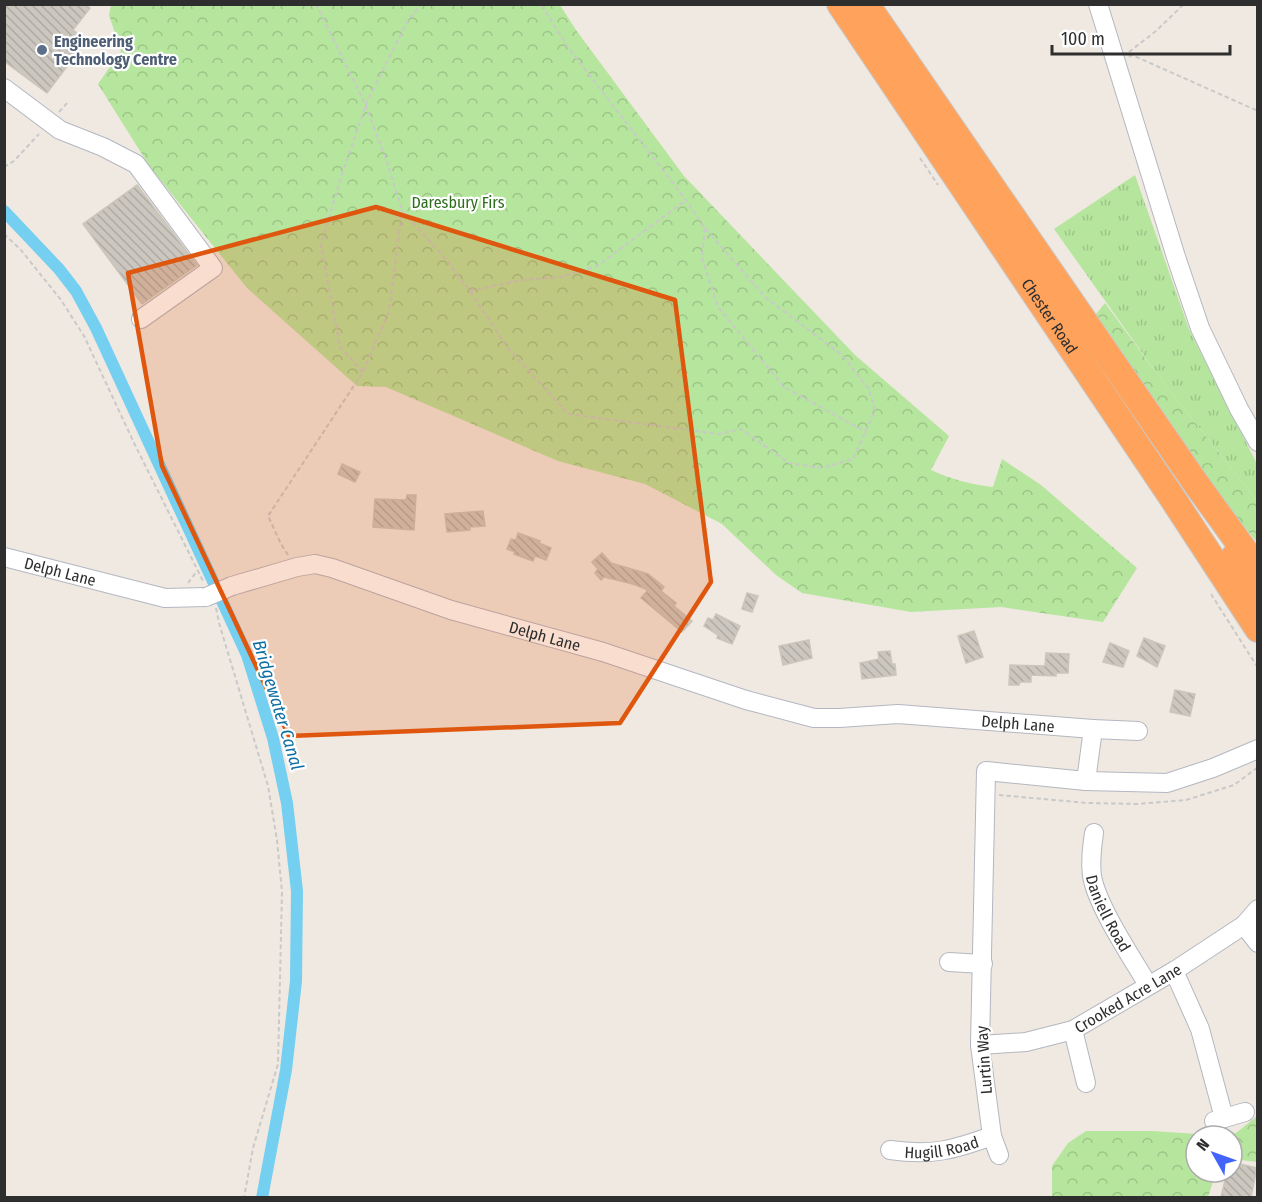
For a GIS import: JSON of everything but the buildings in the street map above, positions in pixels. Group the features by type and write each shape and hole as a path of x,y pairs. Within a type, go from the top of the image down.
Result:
{"highway":[{"name":"Chester Road","path":"840,4 1171,496 1257,629"},
{"name":"Chester Road","path":"867,4 1257,569"},
{"path":"1222,520 1227,547 1257,592"}],"street":[{"path":"1098,4 1200,328 1257,442"},
{"path":"4,88 60,130 103,147 136,164 213,268 141,319"},
{"name":"Delph Lane","path":"4,557 165,598 210,597 232,586 315,564 451,609 603,652 746,700 814,718 898,714 1138,731"},
{"path":"1093,729 1086,782 1167,783 1213,768 1257,748"},
{"name":"Lurtin Way","path":"999,1155 992,1136 980,1045 986,771 1086,782"},
{"name":"Daniell Road","path":"1094,833 1092,868 1098,895 1148,985"},
{"name":"Crooked Acre Lane","path":"980,1045 1026,1042 1073,1030 1174,971 1244,925 1257,909"},
{"path":"1244,925 1257,943"},
{"path":"949,962 983,964"},
{"path":"1174,971 1200,1029 1218,1120 1245,1112"},
{"path":"1073,1030 1086,1083"},
{"name":"Hugill Road","path":"890,1150 932,1153 955,1149 992,1136"}],"path":[{"path":"316,4 366,106 402,210 443,256 470,291 507,347 568,414 719,434 741,429 789,462 822,468 853,459 875,411 869,389 842,356 766,298 705,228 567,46 542,4"},
{"path":"363,372 340,347 321,244 366,106 407,22 421,4"},
{"path":"1115,63 1156,32 1185,4"},
{"path":"1115,63 1132,55 1257,111"},
{"path":"52,119 68,102"},
{"path":"4,167 14,161 44,128"},
{"path":"470,291 522,280 561,277 597,266 686,200"},
{"path":"297,567 281,544 268,516 363,372 388,311 402,210"},
{"path":"705,228 702,258 718,307 784,387 866,432"},
{"path":"4,234 21,250 61,300 84,336 210,597 268,786 277,840 282,892 278,1064 253,1148 244,1197"}],"highlighted area":[{"path":"376,207 675,300 711,582 620,723 289,736 162,466 128,273"}],"green space":[{"name":"Daresbury Firs","path":"111,5 560,5 684,176 855,355 949,436 931,470 962,481 993,487 1002,459 1041,485 1137,568 1103,622 1001,607 911,612 802,593 776,575 722,524 645,484 558,461 386,387 357,386 247,288 150,167 98,84 121,51 109,15"},
{"path":"1135,175 1189,329 1257,464 1257,501 1160,378 1054,229"},
{"path":"1105,303 1160,378 1257,501 1257,542 1221,499 1096,314"},
{"path":"1257,1116 1257,1162 1244,1160 1244,1127"},
{"path":"1086,1131 1184,1133 1184,1184 1212,1184 1208,1197 1052,1197 1052,1166 1068,1143"}],"waterway":[{"name":"Bridgewater Canal","path":"4,211 59,269 76,291 96,328 247,655 273,738 287,803 297,891 296,981 286,1070 262,1198"}],"place":[{"name":"Engineering Technology Centre","path":"42,50"}]}
